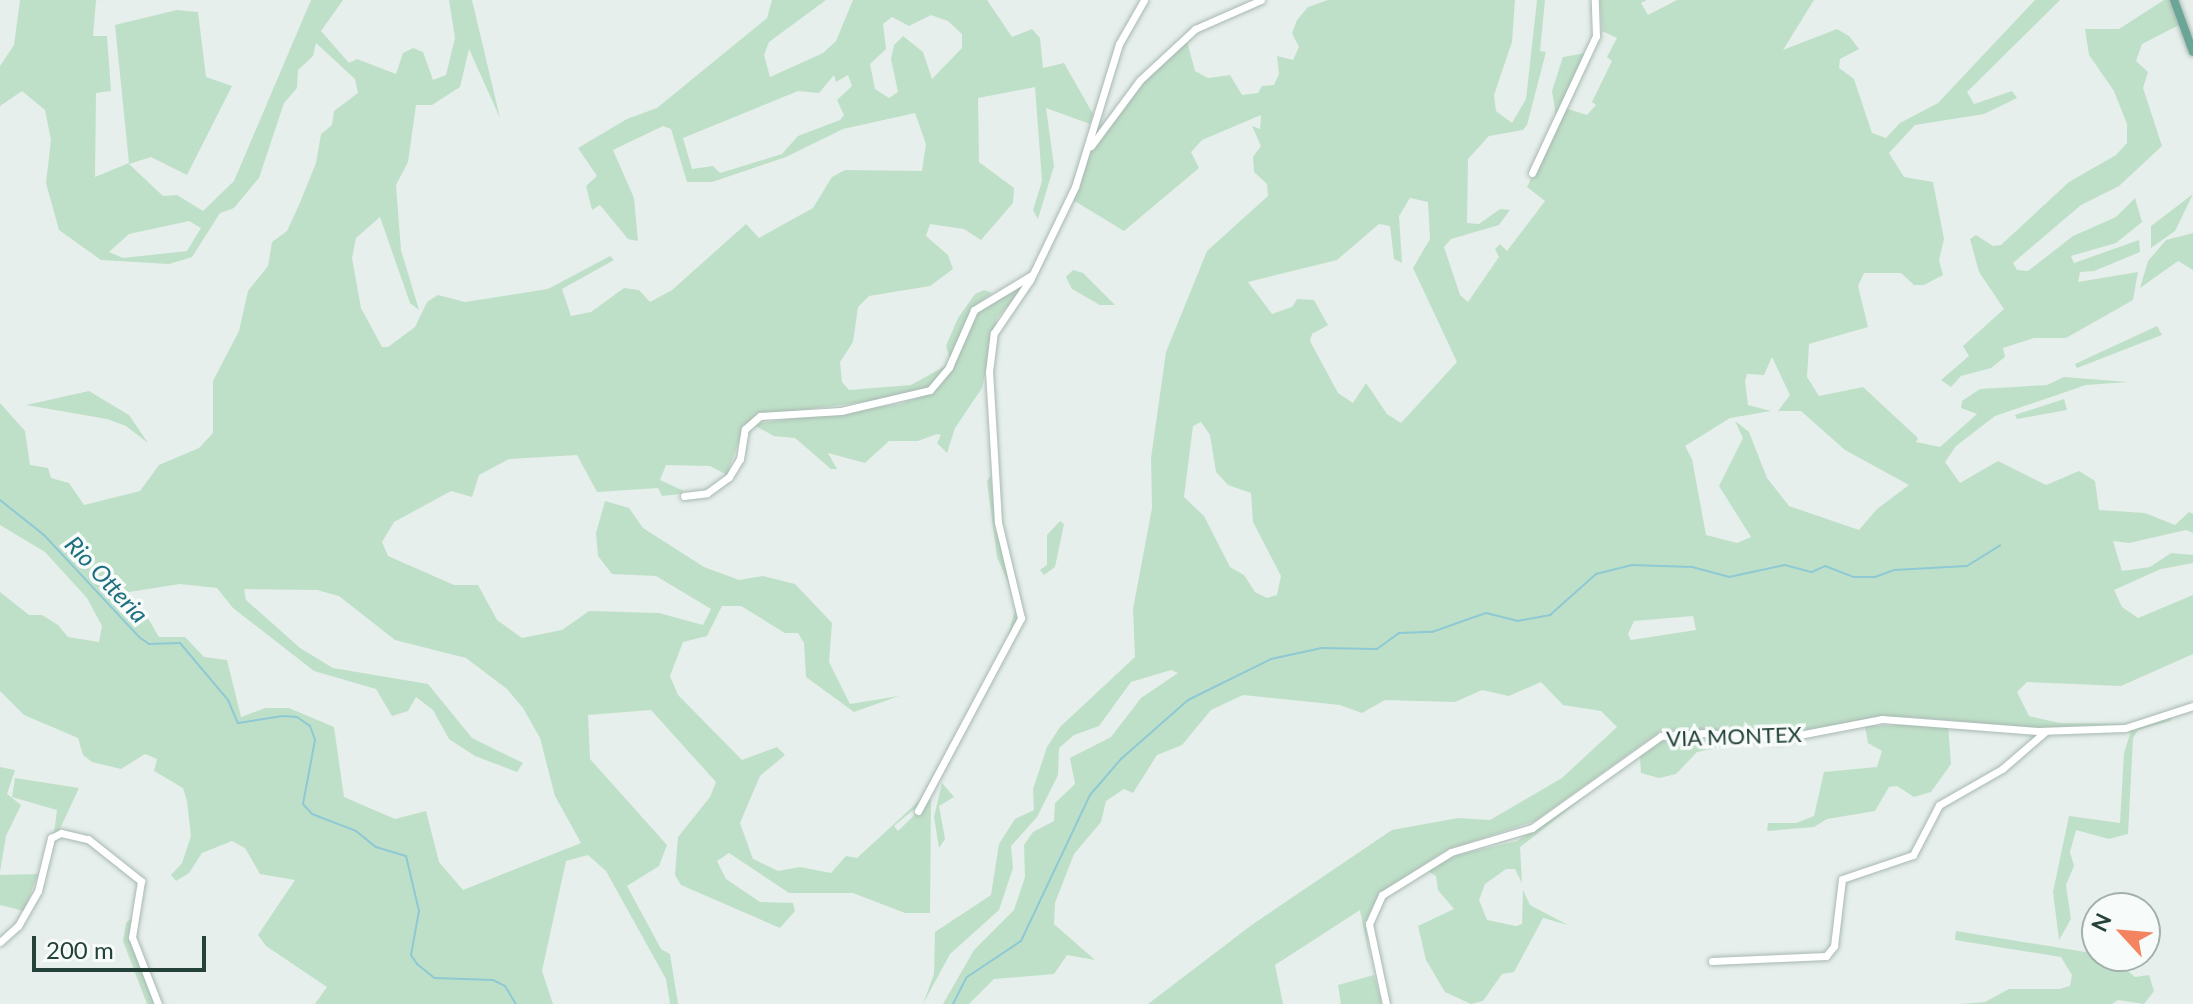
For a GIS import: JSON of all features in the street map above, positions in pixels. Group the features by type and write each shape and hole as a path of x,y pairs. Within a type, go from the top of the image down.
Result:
{"main road":[{"path":"2174,0 2193,52"}],"street":[{"path":"918,811 979,690 1020,625 1021,603 998,522 989,372 997,323 1036,268 1087,151 1119,44 1144,0"},
{"path":"1087,151 1140,80 1195,29 1261,0"},
{"path":"1532,173 1596,36 1595,0"},
{"path":"684,496 707,493 729,477 740,459 745,429 760,416 841,411 930,390 949,367 974,310 1020,285 1036,268"},
{"name":"VIA MONTEX","path":"1386,1004 1369,924 1382,895 1451,852 1532,828 1661,736 1789,738 1882,719 2046,731 2125,728 2193,706"},
{"path":"1712,961 1826,956 1834,946 1842,879 1913,855 1939,805 2002,769 2046,731"},
{"path":"0,942 18,926 37,893 51,838 61,833 88,839 141,881 132,937 158,1004"}],"green space":[{"path":"20,0 96,0 93,36 107,36 111,91 96,93 95,177 129,163 115,25 177,10 198,12 206,77 232,86 187,175 151,157 129,164 163,196 177,195 203,211 234,181 311,0 343,0 321,31 349,63 357,59 396,74 403,53 413,48 423,52 433,80 446,75 455,38 449,0 472,0 500,118 469,49 460,87 432,105 416,105 408,162 396,185 401,250 419,310 410,303 380,217 356,238 352,258 361,308 382,347 388,347 415,327 427,302 438,295 465,302 548,289 610,256 614,260 562,289 571,316 591,312 624,288 639,290 650,302 672,290 746,224 759,238 813,208 832,177 845,170 922,171 926,144 915,113 843,129 786,157 712,182 687,182 671,129 663,126 613,150 634,198 638,241 628,239 600,205 592,210 586,186 597,176 578,148 627,119 657,108 767,18 772,0 826,0 769,42 764,55 770,77 823,53 836,41 853,0 987,0 1012,37 1032,29 1040,38 1043,68 1064,63 1093,114 1090,124 1046,108 1054,166 1038,219 1033,210 1042,181 1035,87 978,98 979,162 1014,188 1013,203 981,240 964,229 930,224 926,236 948,255 953,269 930,286 869,296 858,307 853,342 840,362 842,382 849,390 911,385 947,365 934,385 903,397 754,416 742,432 727,475 710,466 666,465 660,480 684,491 681,494 662,496 658,488 597,492 577,455 509,459 479,475 472,497 451,491 394,522 382,542 388,556 454,585 478,585 497,620 522,638 562,630 589,611 659,613 703,625 711,609 656,576 612,574 598,556 596,533 605,501 629,508 643,528 704,567 739,580 763,576 795,584 832,623 829,662 850,704 899,696 854,712 806,677 804,643 798,633 785,633 741,606 722,606 707,636 683,642 670,676 678,695 742,760 777,747 785,755 760,776 740,823 753,859 778,871 800,867 831,873 846,856 857,858 919,801 953,738 920,804 894,826 898,831 931,799 930,913 905,913 853,893 789,893 729,853 717,861 726,879 760,902 793,903 795,911 780,928 681,885 675,875 678,837 710,797 716,782 651,710 588,715 590,759 667,845 659,866 627,886 661,949 670,954 678,1004 670,1004 666,979 606,871 588,855 566,861 542,971 553,1004 315,1004 327,987 266,946 258,935 295,880 260,874 245,848 232,841 202,853 189,873 176,881 171,875 182,863 191,836 187,801 183,788 154,771 157,759 145,754 121,769 92,762 83,755 78,738 24,715 0,691 0,592 29,615 42,615 58,625 68,637 99,642 102,626 87,598 45,552 0,525 0,403 25,431 30,465 48,468 51,478 69,483 84,505 140,491 159,465 199,448 213,433 213,381 239,331 248,291 268,266 272,242 287,231 316,163 321,134 332,125 334,111 358,93 355,79 316,43 313,56 298,70 297,88 284,103 259,178 234,208 220,213 192,257 169,264 101,260 59,230 46,183 51,140 45,110 22,91 0,106 0,66 14,45","holes":["931,15 948,21 962,34 962,48 932,79 923,52 903,36 894,45 891,59 898,92 889,98 875,89 870,64 886,49 883,24 892,17 909,26","834,75 836,82 848,75 852,86 837,100 844,115 840,120 798,136 782,154 720,173 713,166 692,169 683,138 798,91 819,93","189,221 201,228 187,251 123,258 109,252 129,234","180,584 217,588 233,608 314,671 376,689 392,716 408,711 416,697 433,710 449,739 475,756 517,772 523,763 472,738 428,684 333,668 300,648 246,600 244,589 317,590 339,596 395,640 466,658 507,689 523,708 540,738 555,796 581,843 463,890 439,862 426,811 395,819 344,797 334,727 289,708 265,708 241,717 227,660 204,657 185,637 159,637 142,608 115,601 116,594"]},
{"path":"1328,0 1515,0 1512,42 1494,95 1496,111 1512,123 1526,99 1537,0 1545,0 1540,51 1546,52 1527,125 1523,130 1489,136 1468,159 1467,223 1479,224 1500,209 1510,210 1499,225 1451,239 1444,247 1460,295 1468,302 1499,257 1495,249 1500,244 1507,251 1545,201 1527,187 1565,108 1587,115 1596,105 1592,102 1612,61 1607,57 1617,38 1602,31 1600,0 1647,0 1641,3 1648,15 1677,0 1814,0 1783,50 1837,29 1849,36 1859,49 1840,59 1839,68 1854,79 1872,133 1886,138 1900,123 1938,103 2035,0 2060,0 1967,92 1974,104 2012,91 2017,98 1984,114 1915,125 1889,153 1904,177 1933,182 1944,239 1939,260 1943,275 1924,285 1914,285 1901,273 1864,273 1858,286 1868,327 1809,344 1807,377 1819,396 1863,387 1918,438 1916,442 1940,447 1977,414 1961,408 1962,401 1980,389 2047,385 2064,377 2128,382 2086,385 1995,416 1956,446 1945,462 1960,483 1998,461 2046,485 2079,471 2095,481 2099,510 2145,513 2175,525 2189,512 2193,514 2193,533 2186,530 2129,543 2113,541 2122,571 2150,567 2171,553 2193,555 2193,563 2161,569 2114,590 2122,607 2138,618 2193,595 2193,654 2121,686 2027,682 2017,692 2029,716 2059,723 2127,724 2039,728 1908,717 1787,734 1662,730 1535,821 1446,850 1380,893 1365,922 1370,960 1360,910 1275,965 1283,1004 1148,1004 1253,924 1392,830 1458,818 1490,820 1562,778 1617,727 1601,711 1563,705 1541,682 1509,696 1482,690 1455,702 1385,700 1362,713 1340,705 1243,695 1211,710 1182,745 1157,755 1133,793 1124,789 1106,801 1101,822 1074,854 1055,903 1054,924 1095,960 1067,955 1054,974 994,979 969,1004 943,1004 974,950 1014,910 1025,877 1024,845 1033,832 1054,821 1055,803 1075,784 1070,758 1111,737 1141,698 1178,673 1171,670 1131,682 1099,726 1074,735 1059,748 1058,775 1037,817 1011,846 1013,868 999,910 950,954 923,1004 934,974 935,932 991,895 999,844 1015,819 1034,810 1033,789 1047,747 1060,727 1135,657 1133,609 1152,508 1151,458 1166,352 1207,251 1268,196 1267,184 1254,172 1253,157 1261,146 1252,126 1260,129 1261,115 1202,140 1191,152 1199,168 1124,231 1073,200 1089,155 1145,81 1187,41 1195,71 1208,78 1230,75 1242,95 1258,93 1262,86 1274,85 1279,74 1277,56 1293,60 1299,47 1292,33 1297,20 1308,7","holes":["1410,198 1428,202 1430,239 1413,268 1457,362 1401,423 1387,414 1366,383 1353,403 1338,393 1310,341 1312,334 1328,325 1314,300 1297,299 1292,307 1272,314 1248,282 1337,260 1379,224 1390,226 1394,259 1402,263 1399,216","1772,357 1790,395 1778,411 1801,411 1845,450 1909,485 1877,509 1859,530 1789,506 1767,478 1749,432 1735,421 1743,438 1719,486 1751,537 1737,543 1706,535 1692,459 1685,446 1730,418 1771,411 1748,405 1747,374 1764,375","1201,422 1210,435 1216,472 1228,485 1251,493 1253,522 1281,576 1277,595 1267,598 1255,592 1244,575 1230,567 1204,516 1184,497 1193,426","1693,616 1696,630 1631,640 1628,634 1634,621"]},
{"path":"2164,0 2170,0 2179,25 2142,44 2136,61 2148,72 2143,88 2162,146 2119,186 2081,205 2013,263 2017,270 2028,271 2073,236 2116,217 2135,198 2142,222 2116,243 2071,256 2074,263 2139,240 2140,252 2094,271 2080,272 2078,282 2138,272 2133,300 2066,338 2034,338 2003,348 2005,357 1991,368 1961,376 1951,387 1941,380 1969,356 1963,346 2004,309 1979,272 1970,239 1976,235 1993,246 2001,245 2069,182 2116,155 2127,143 2127,124 2114,91 2089,55 2085,29 2119,29"},
{"path":"1586,53 1556,116 1552,91 1563,57"},
{"path":"2193,194 2175,231 2151,248 2151,226"},
{"path":"2193,233 2193,270 2178,261 2140,288 2148,261 2166,240"},
{"path":"1073,270 1083,273 1115,305 1100,305 1072,289 1066,277"},
{"path":"1023,288 997,318 982,388 955,428 947,453 937,443 941,435 937,434 918,441 889,441 865,463 828,453 837,469 831,469 795,438 774,436 752,424 900,404 934,392 980,307"},
{"path":"984,290 992,293 972,308 950,359 946,346 958,318 975,294"},
{"path":"2157,326 2162,335 2077,368 2075,364"},
{"path":"89,391 129,415 148,443 126,426 107,419 26,405"},
{"path":"2064,399 2067,410 2017,419 2015,415"},
{"path":"991,475 995,529 1019,605 1017,625 1005,646 1017,603 997,557 987,481"},
{"path":"1060,521 1064,524 1055,567 1044,575 1040,570 1047,565 1047,535"},
{"path":"2172,716 2170,721 2138,730 2133,738 2128,834 2109,839 2076,830 2070,852 2074,866 2066,885 2071,919 2059,940 2053,892 2069,816 2120,823 2124,753 2131,731"},
{"path":"1948,724 1951,764 1931,792 1914,797 1897,786 1889,787 1875,811 1827,819 1814,827 1767,831 1768,823 1796,823 1814,816 1824,772 1877,767 1882,751 1868,743 1865,726"},
{"path":"1694,737 1756,740 1697,752 1676,774 1659,778 1641,773 1640,757 1660,742"},
{"path":"0,767 15,770 7,794 21,805 6,836 0,872"},
{"path":"15,778 79,788 59,831 54,833 57,810 12,797"},
{"path":"942,783 954,797 939,806 945,839 939,848 934,817"},
{"path":"1584,797 1520,847 1522,883 1515,869 1506,869 1485,884 1479,900 1487,920 1516,926 1522,924 1523,890 1530,905 1568,925 1543,918 1514,972 1502,974 1483,1001 1471,1004 1445,992 1426,960 1418,926 1454,909 1438,890 1436,876 1426,870 1458,855 1517,841"},
{"path":"38,874 24,911 0,905 0,875"},
{"path":"134,916 130,931 157,1004 147,1004 123,941 126,923"},
{"path":"1956,931 2081,951 2081,972 2129,972 2135,977 2149,975 2154,991 2144,1004 2118,1000 2112,1004 1960,1004 1985,1002 2009,989 2059,989 2070,986 2072,975 2061,957 1955,940"},
{"path":"1374,975 1382,1004 1341,1004 1338,985"}],"waterway":[{"name":"Rio Otteria","path":"0,500 44,535 139,637 149,644 180,643 228,700 238,723 282,716 297,717 310,726 315,740 303,804 312,814 356,831 376,847 406,856 419,911 411,955 417,964 434,978 493,980 505,986 516,1004"},
{"path":"953,1004 967,977 1021,941 1090,795 1121,759 1188,700 1271,659 1322,648 1377,649 1399,633 1432,632 1486,613 1517,621 1550,615 1596,574 1631,565 1692,567 1729,577 1785,565 1812,572 1825,566 1854,577 1875,577 1894,570 1967,566 2000,545"}]}
